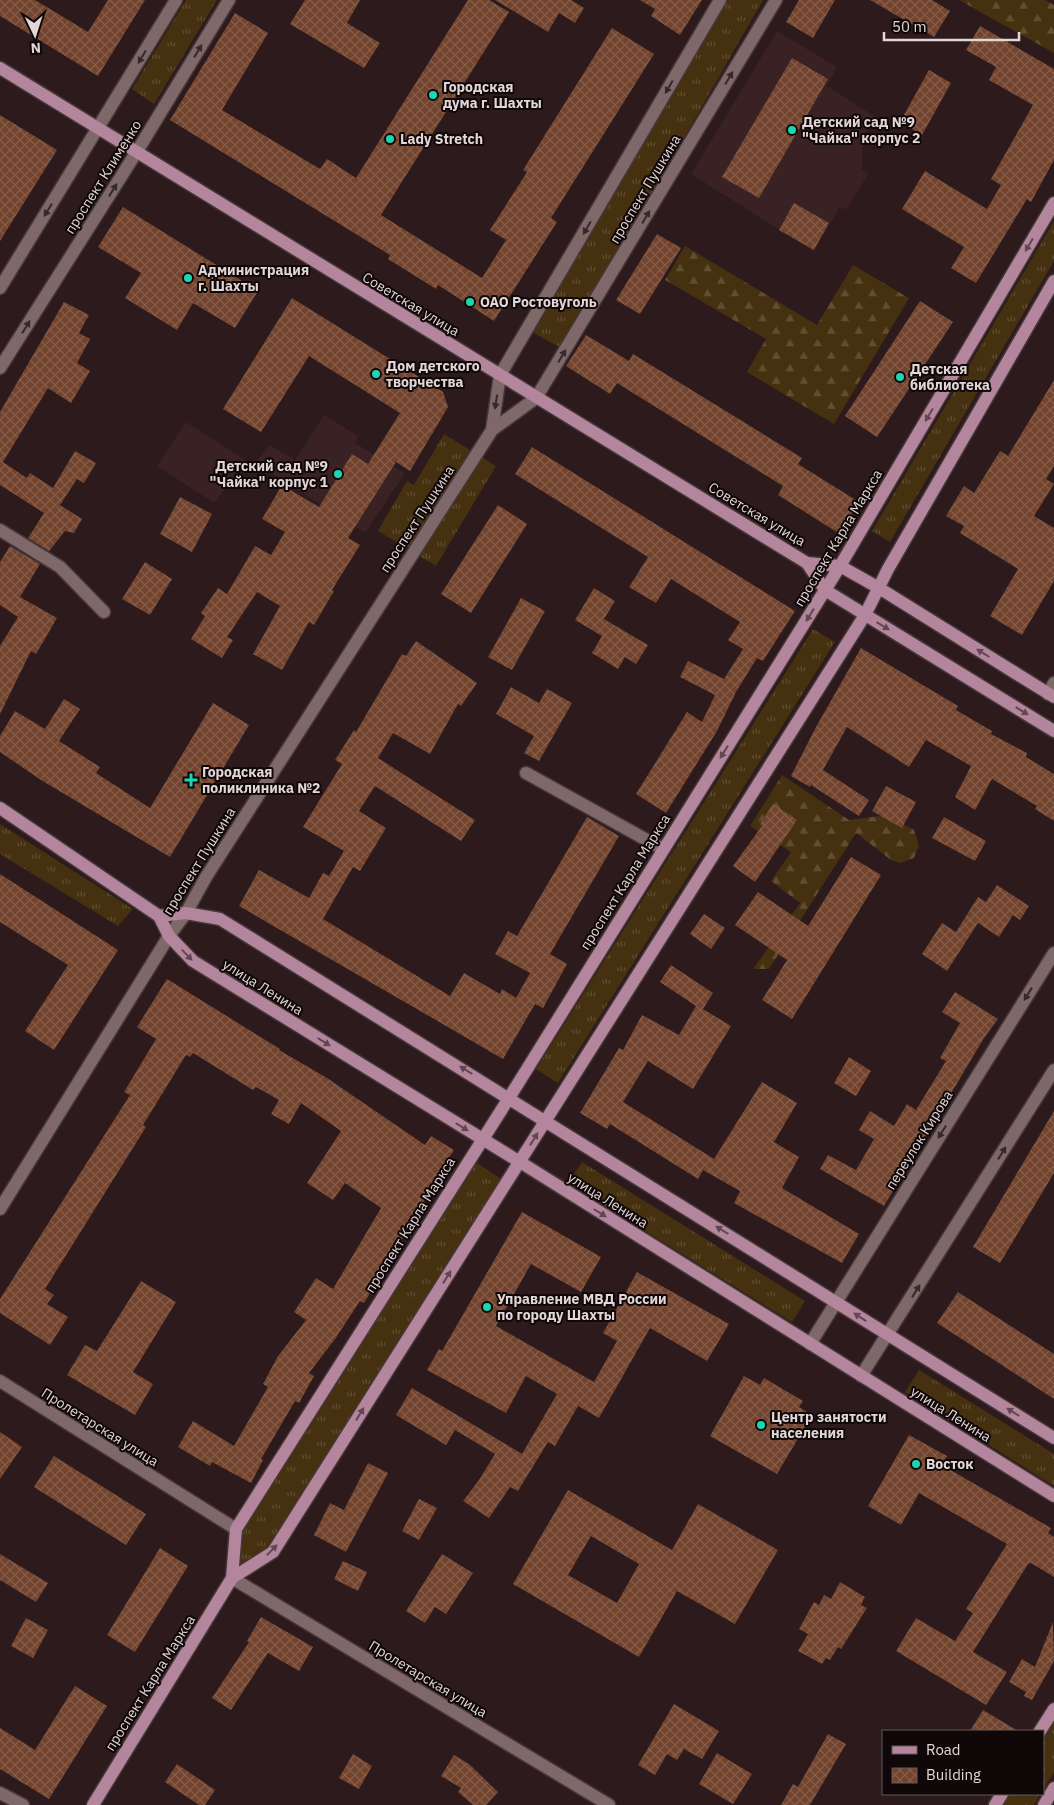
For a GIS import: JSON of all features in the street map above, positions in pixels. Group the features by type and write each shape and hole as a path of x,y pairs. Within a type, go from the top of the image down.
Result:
{"main road":[{"name":"Советская улица","path":"0,68 536,398 807,562 840,566 1052,691"},
{"name":"проспект Карла Маркса","path":"232,1578 236,1529 509,1098 840,566 1054,203"},
{"name":"проспект Карла Маркса","path":"93,1805 232,1578 273,1552 546,1121 865,615 1054,281"},
{"name":"Советская улица","path":"807,562 825,590 1054,730"},
{"name":"улица Ленина","path":"0,808 159,916 169,936 193,961 520,1162 1054,1496"},
{"path":"159,916 186,913 220,919 1054,1438"},
{"path":"1041,1730 1054,1709"},
{"path":"1044,1805 1054,1788"}],"street":[{"name":"проспект Клименко","path":"0,288 176,0"},
{"name":"проспект Клименко","path":"0,368 136,153 229,0"},
{"name":"проспект Пушкина","path":"492,430 500,375 720,0"},
{"name":"проспект Пушкина","path":"0,1209 169,936 186,913 206,877 492,430 536,398 776,0"},
{"path":"0,530 60,567 104,612"},
{"path":"526,772 663,849"},
{"name":"переулок Кирова","path":"810,1344 1054,953"},
{"path":"861,1376 889,1335 1054,1070"},
{"name":"Пролетарская улица","path":"0,1381 236,1529"},
{"name":"Пролетарская улица","path":"232,1578 587,1800 609,1805"},
{"path":"0,1793 22,1805"}],"shaded area":[{"name":"Детский сад №9 \"Чайка\" корпус 2","path":"777,31 837,67 827,86 874,116 860,144 863,145 862,169 869,173 846,210 840,207 813,251 691,174"},
{"name":"Детский сад №9 \"Чайка\" корпус 1","path":"324,415 358,436 355,443 405,473 365,533 262,467 236,475 214,503 157,466 186,422 253,465 270,445 295,460"}],"green space":[{"path":"186,0 217,0 154,104 132,89"},
{"path":"728,0 763,0 563,349 530,331"},
{"path":"959,0 1045,0 1054,5 1054,53"},
{"path":"1054,221 1054,261 890,542 872,531"},
{"path":"685,246 817,325 853,265 909,298 834,424 747,372 766,339 665,280"},
{"path":"444,434 496,466 436,566 378,531 407,481 414,485"},
{"path":"813,629 835,642 558,1083 536,1069"},
{"path":"782,775 849,820 887,815 914,830 919,846 914,858 900,863 891,860 856,833 769,969 753,969 800,903 771,881 791,852 750,826"},
{"path":"0,824 133,909 118,926 0,854"},
{"path":"476,1162 501,1179 268,1548 238,1568 240,1530"},
{"path":"582,1162 805,1301 792,1322 568,1183"},
{"path":"919,1370 1054,1454 1054,1486 905,1392"},
{"path":"1054,1720 1054,1772 1044,1788 1044,1736"},
{"path":"1007,1795 1039,1795 1034,1805 1002,1805"}],"building":[{"path":"0,0 35,0 88,32 108,0 145,0 98,76 0,16"},
{"path":"305,0 360,0 347,23 380,43 364,68 290,24"},
{"path":"468,0 489,0 509,12 381,215 482,278 506,240 490,230 527,172 523,170 612,28 654,54 551,218 557,222 494,321 438,285 436,289 388,259 390,255 170,120 235,13 268,33 222,110 320,169 327,159 356,178"},
{"path":"495,0 571,0 584,8 575,23 559,13 548,32"},
{"path":"640,0 702,0 680,35 651,16 655,9"},
{"path":"799,0 835,0 813,38 786,22"},
{"path":"870,0 932,0 950,11 934,37"},
{"path":"980,26 1054,69 1054,160 1031,202 1027,199 976,283 951,268 964,247 902,209 925,171 987,209 1001,185 991,179 1033,105 989,80 996,67 966,50"},
{"path":"792,58 828,79 759,198 722,177"},
{"path":"929,70 951,83 922,135 900,122"},
{"path":"0,115 57,150 0,241"},
{"path":"794,203 829,223 814,250 779,230"},
{"name":"Администрация г. Шахты","path":"123,207 258,291 235,328 193,303 177,330 125,298 141,273 98,247"},
{"path":"657,234 681,248 640,314 616,300"},
{"path":"292,298 443,392 448,407 410,471 396,462 348,538 360,545 332,590 334,591 314,625 309,622 282,670 253,654 280,606 257,592 227,637 233,640 222,658 191,639 205,616 201,613 218,588 227,594 255,546 271,555 285,532 262,519 282,485 319,507 352,454 368,464 400,413 309,356 261,432 223,409"},
{"path":"920,301 953,322 877,437 845,416"},
{"path":"64,302 89,315 79,333 90,339 77,363 90,371 71,403 48,388 3,462 27,478 30,473 53,488 75,451 96,463 84,483 77,479 60,505 82,519 74,533 65,531 49,551 28,538 44,513 0,485 0,412"},
{"path":"586,335 629,361 633,354 802,458 798,464 859,502 840,534 778,495 783,486 617,383 610,394 566,366"},
{"path":"1054,380 1054,466 1046,479 1054,484 1034,516 1054,528 1054,581 1022,635 990,616 1018,569 960,533 964,526 946,516 964,486 974,493 1000,451 1008,456"},
{"path":"532,447 795,611 763,661 757,658 736,692 717,731 666,813 636,794 687,712 702,722 715,695 680,677 688,661 724,679 743,649 728,640 740,622 671,579 656,603 629,587 648,557 515,474"},
{"path":"180,497 212,514 192,552 160,534"},
{"path":"498,505 527,524 471,613 441,594"},
{"path":"10,546 40,564 20,597 57,618 36,654 31,651 0,714 0,646 18,617 0,605 0,562"},
{"path":"145,562 172,579 150,615 122,599"},
{"path":"594,588 615,601 604,619 648,645 636,664 625,657 618,669 592,653 602,636 575,620"},
{"path":"521,598 545,611 512,670 488,657"},
{"path":"416,641 477,683 461,706 458,704 430,754 393,733 378,758 475,820 461,841 375,786 359,811 386,828 360,871 353,867 323,919 450,996 464,973 500,994 502,989 516,998 530,973 495,954 508,931 517,936 587,817 619,836 550,954 567,964 543,1008 535,1004 503,1059 239,906 259,870 309,898 323,873 329,876 344,851 303,827 342,764 335,760 354,730 356,732 402,654 406,656"},
{"path":"861,648 958,706 956,710 992,731 991,734 1027,753 1026,757 1054,774 1054,821 1035,809 1037,806 992,779 975,810 955,797 971,766 926,740 909,767 847,727 823,770 869,800 859,816 811,785 810,787 791,776 816,727"},
{"path":"511,687 539,703 547,689 572,703 539,761 524,753 534,736 496,714"},
{"path":"64,699 80,709 59,741 100,767 96,773 150,808 213,703 249,725 170,857 41,780 0,752 0,736 15,711 45,729"},
{"path":"886,786 916,802 902,828 872,811"},
{"path":"773,804 797,820 755,882 733,866 762,826 760,824"},
{"path":"944,817 986,841 975,861 932,838"},
{"path":"851,857 881,875 792,1019 762,1000 787,960 735,925 758,892 808,926"},
{"path":"0,874 118,950 54,1050 25,1031 68,965 0,922"},
{"path":"997,885 1029,906 1020,920 1013,915 999,937 978,923 947,971 922,954 942,923 956,932 978,897 986,902"},
{"path":"704,914 725,928 711,949 690,934"},
{"path":"671,965 713,993 703,1009 731,1026 693,1089 648,1061 623,1102 714,1159 762,1082 797,1103 774,1142 799,1157 782,1188 859,1234 842,1263 734,1203 740,1191 703,1170 698,1179 610,1124 607,1129 580,1113 619,1048 623,1050 642,1015 679,1035 696,1006 660,982"},
{"path":"167,979 327,1078 425,1145 431,1136 454,1150 427,1192 429,1193 364,1303 360,1301 335,1339 309,1373 314,1376 299,1403 295,1401 261,1459 263,1460 251,1483 212,1462 210,1466 178,1447 193,1421 234,1446 268,1387 263,1384 278,1356 306,1320 294,1312 316,1278 333,1289 381,1208 345,1183 333,1200 307,1183 341,1131 301,1103 289,1124 271,1114 279,1100 256,1087 253,1090 193,1053 190,1057 186,1055 143,1125 146,1127 45,1289 54,1295 47,1304 68,1317 50,1345 0,1313 0,1299 130,1095 124,1092 156,1039 137,1027"},
{"path":"955,992 998,1019 984,1038 884,1206 820,1169 828,1155 856,1170 874,1139 859,1130 870,1111 894,1126 907,1104 916,1110 946,1061 940,1058 960,1023 942,1012"},
{"path":"849,1057 871,1071 856,1096 834,1083"},
{"path":"1054,1111 1054,1173 1000,1263 973,1247"},
{"path":"522,1212 601,1257 581,1292 531,1264 496,1326 594,1382 617,1341 603,1333 637,1272 729,1324 707,1361 650,1328 599,1418 578,1406 555,1446 548,1442 518,1491 510,1487 489,1518 463,1501 495,1454 455,1430 446,1445 396,1415 412,1388 522,1454 557,1394 526,1376 506,1413 427,1370 439,1349 442,1351"},
{"path":"141,1281 176,1302 133,1372 153,1384 135,1415 67,1375 85,1345 97,1351"},
{"path":"958,1292 1054,1354 1054,1399 937,1323"},
{"name":"Центр занятости населения","path":"744,1376 760,1385 764,1378 803,1401 799,1407 812,1415 777,1474 710,1436"},
{"path":"0,1432 22,1447 0,1479"},
{"path":"909,1435 947,1456 942,1465 1051,1528 1048,1533 1054,1537 1054,1577 1031,1563 1028,1564 973,1652 1007,1672 986,1705 896,1651 916,1618 955,1641 973,1613 966,1609 1007,1544 919,1493 901,1525 868,1506"},
{"path":"54,1456 146,1514 126,1545 34,1487"},
{"path":"368,1463 388,1473 346,1552 314,1535 330,1503 344,1510"},
{"path":"568,1490 672,1550 698,1504 778,1550 735,1624 677,1591 639,1657 513,1584","holes":["591,1536 639,1564 617,1603 568,1575"]},
{"path":"419,1499 437,1508 419,1540 402,1531"},
{"path":"160,1548 188,1566 135,1652 107,1635"},
{"path":"0,1554 48,1583 36,1602 0,1580"},
{"path":"442,1554 473,1573 446,1614 435,1607 425,1623 406,1611"},
{"path":"343,1561 367,1572 358,1591 334,1579"},
{"path":"840,1582 865,1597 861,1605 867,1608 841,1649 838,1647 830,1660 826,1658 822,1664 798,1651 808,1634 799,1629 814,1602 819,1605 824,1595 831,1599"},
{"path":"261,1617 313,1647 299,1671 268,1653 231,1710 212,1698 249,1642 247,1641"},
{"path":"26,1618 48,1630 33,1658 11,1646"},
{"path":"1053,1622 1054,1661 1032,1700 1024,1696 1026,1692 1009,1682 1022,1659 1035,1667"},
{"path":"75,1686 107,1706 49,1799 0,1769 0,1728 35,1750"},
{"path":"674,1704 719,1731 702,1759 684,1749 677,1760 667,1754 655,1775 638,1765"},
{"path":"983,1710 1016,1730 971,1730"},
{"path":"828,1734 846,1744 810,1805 781,1805 793,1784 798,1787"},
{"path":"717,1753 752,1774 733,1804 699,1784"},
{"path":"353,1754 372,1766 359,1789 339,1778"},
{"path":"454,1755 469,1764 498,1792 486,1805 473,1805 458,1792 461,1788 441,1776"},
{"path":"177,1764 215,1790 205,1805 199,1805 165,1782"}],"place":[{"name":"Городская дума г. Шахты","path":"433,95"},
{"name":"Детский сад №9 \"Чайка\" корпус 2","path":"792,130"},
{"name":"Lady Stretch","path":"390,139"},
{"name":"Администрация г. Шахты","path":"188,278"},
{"name":"ОАО Ростовуголь","path":"470,302"},
{"name":"Дом детского творчества","path":"376,374"},
{"name":"Детская библиотека","path":"900,377"},
{"name":"Детский сад №9 \"Чайка\" корпус 1","path":"338,474"},
{"name":"Городская поликлиника №2","path":"191,780"},
{"name":"Управление МВД России по городу Шахты","path":"487,1307"},
{"name":"Центр занятости населения","path":"761,1425"},
{"name":"Восток","path":"916,1464"}]}
